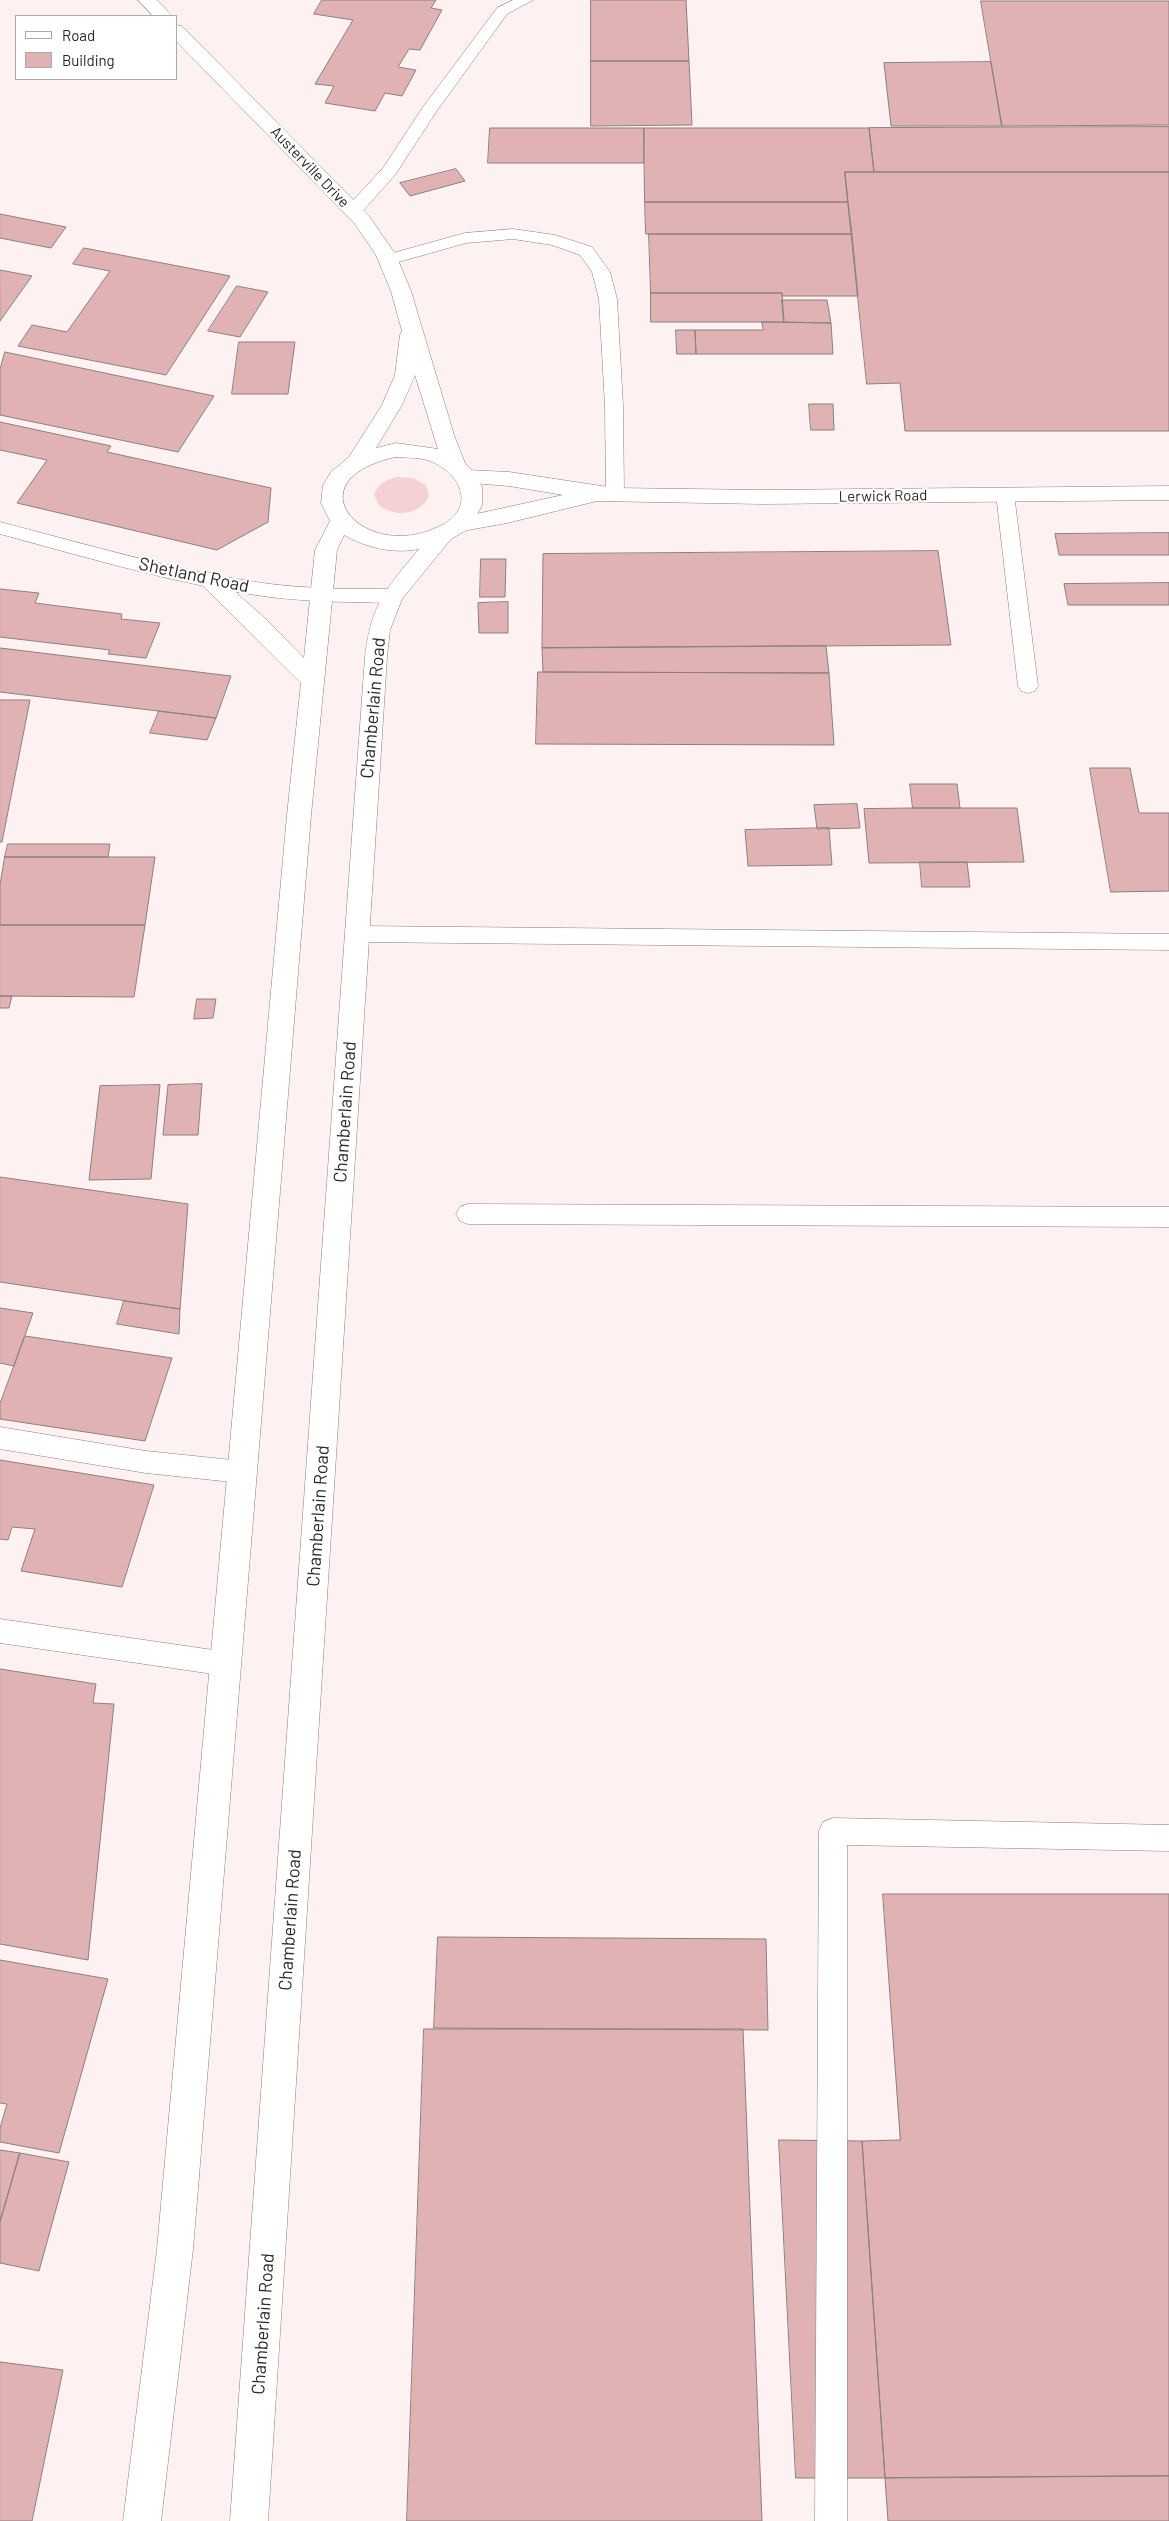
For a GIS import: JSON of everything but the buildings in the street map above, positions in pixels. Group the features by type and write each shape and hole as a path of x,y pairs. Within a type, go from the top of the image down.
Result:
{"street":[{"path":"151,1 162,15"},
{"name":"Austerville Drive","path":"178,32 362,220 388,260 401,291 443,435 461,471"},
{"name":"Austerville Drive","path":"356,463 395,398 404,375 411,326"},
{"path":"403,450 418,451 438,456 461,471 472,488 472,501 467,513 451,528 424,540 408,542 376,541 356,534 340,522 332,507 332,491 340,476 356,463 375,455 403,450"},
{"name":"Lerwick Road","path":"461,471 606,494 763,497 1169,493"},
{"name":"Lerwick Road","path":"451,528 606,494"},
{"path":"142,2521 175,2249 299,815 320,595 326,550 340,522"},
{"name":"Chamberlain Road","path":"249,2521 376,657 379,630 392,596 451,528"},
{"path":"208,580 259,626 313,681"}],"lane":[{"path":"353,211 389,171 429,110 502,10 525,0"},
{"path":"388,260 466,238 513,234 555,240 586,252 601,272 608,299 614,406 606,494"},
{"path":"1005,494 1028,686"},
{"name":"Shetland Road","path":"0,528 208,580 256,588 320,595 392,596"},
{"path":"358,934 1169,942"},
{"path":"468,1214 1169,1217"},
{"path":"0,1438 146,1462 242,1472"},
{"path":"0,1631 226,1664"},
{"path":"831,2521 833,1831 1169,1838"}],"shaded area":[{"path":"396,477 413,478 426,485 429,496 425,503 419,508 406,513 391,511 378,504 374,494 378,488 383,483"}]}
